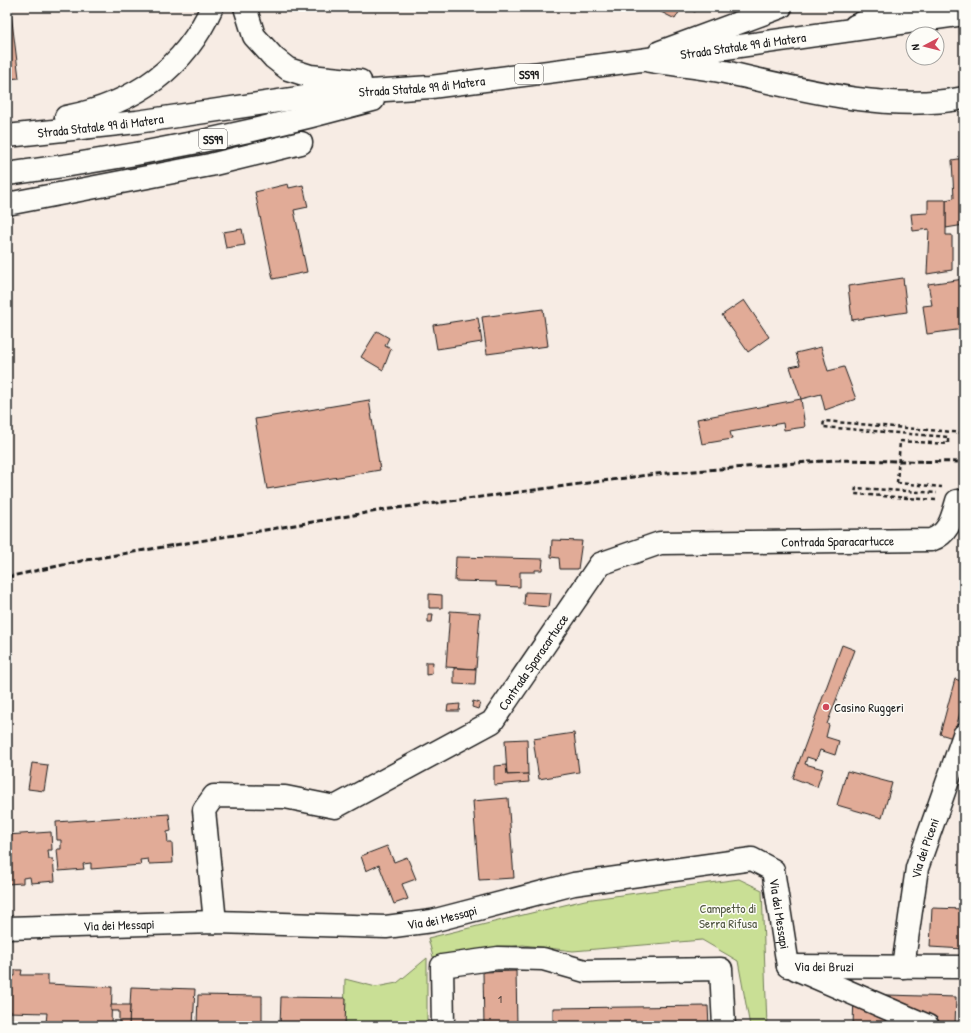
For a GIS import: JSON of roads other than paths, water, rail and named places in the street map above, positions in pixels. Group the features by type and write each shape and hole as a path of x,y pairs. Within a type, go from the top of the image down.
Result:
{"main road":[{"path":"7,128 93,112 128,97 161,77 185,52 205,23 212,7"},
{"path":"245,7 254,36 274,58 288,70 310,76 417,88"},
{"path":"640,60 781,7"},
{"path":"837,33 898,7"},
{"path":"837,33 964,14"},
{"name":"Strada Statale 99 di Matera","path":"7,136 137,122 325,94 417,88 837,33"},
{"path":"640,60 722,72 810,92 886,101 946,102 964,98"},
{"name":"SS99","path":"7,174 43,170 185,144 306,119 417,88"},
{"path":"7,204 210,165 301,144"},
{"name":"Contrada Sparacartucce","path":"215,922 204,810 214,796 285,797 335,807 492,722 600,564 660,543 931,540 943,534 948,528 957,501"},
{"name":"Via dei Piceni","path":"904,966 917,868 964,735"},
{"name":"Via dei Messapi","path":"7,928 215,922 386,927 432,921 574,884 752,859 773,870 788,966"},
{"path":"443,1026 442,966 498,958 543,959 585,971 721,969 724,1026"},
{"name":"Via dei Bruzi","path":"788,966 964,967"},
{"name":"Via dei Bruzi","path":"788,966 928,1026"}],"railway":[{"path":"7,577 86,560 390,509 656,474 835,460 964,462"}],"place":[{"name":"Casino Ruggeri","path":"826,707"}],"park label":[{"name":"Campetto di Serra Rifusa","path":"728,916"}]}
